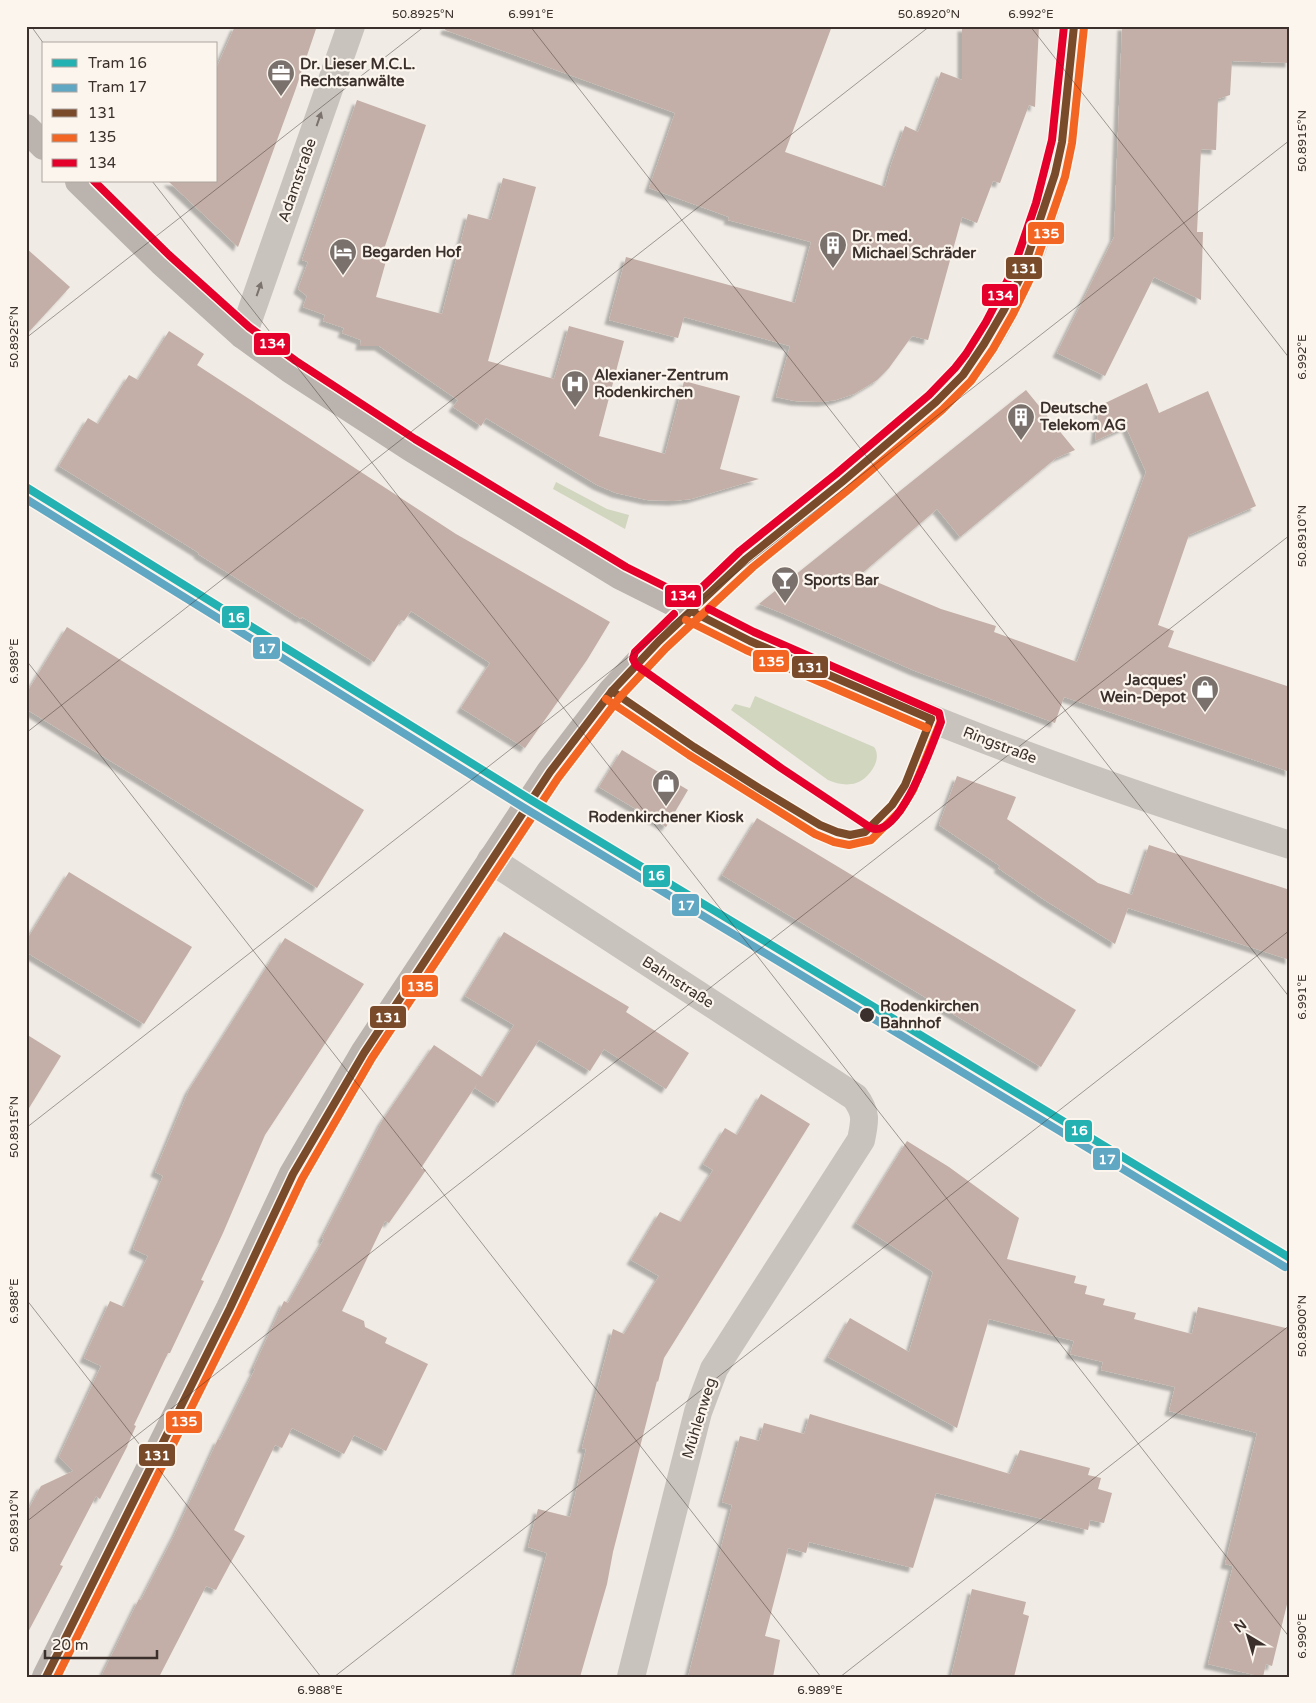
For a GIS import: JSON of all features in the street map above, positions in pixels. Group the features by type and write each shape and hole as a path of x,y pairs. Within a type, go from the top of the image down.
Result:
{"main road":[{"path":"26,128 42,144"},
{"path":"46,1677 230,1308 293,1174 364,1053 550,772 612,691 648,652 691,611 621,576 410,447 243,335 162,262 80,182"}],"street":[{"name":"Adamstraße","path":"243,335 351,26"},
{"path":"691,611 746,559 842,482 936,402 963,375 974,360 995,327 1022,274 1046,206 1062,142 1074,26"},
{"name":"Ringstraße","path":"691,611 750,641 930,719 1069,772 1161,804 1290,845"},
{"name":"Bahnstraße","path":"491,860 856,1096 862,1107"},
{"name":"Mühlenweg","path":"631,1677 698,1412 714,1369 861,1140 865,1123 862,1107"}],"green space":[{"path":"556,482 607,509 629,515 625,529 553,489"},
{"path":"755,696 874,747 877,757 870,773 856,783 842,784 828,780 731,710 735,704 750,708"}],"building":[{"path":"235,26 317,26 238,247 169,182 218,182 218,64"},
{"path":"446,26 832,26 785,152 885,187 905,126 918,132 941,72 962,80 962,27 1039,26 1035,107 1029,105 1000,183 993,181 977,223 962,217 928,340 912,336 889,368 877,380 854,394 822,402 795,401 776,397 790,346 684,317 678,338 609,320 626,257 795,303 811,242 728,220 729,217 649,188 675,113 445,30"},
{"path":"1122,26 1290,26 1290,63 1232,61 1230,95 1218,99 1216,150 1201,149 1197,232 1203,232 1201,300 1154,277 1105,376 1057,353 1114,237"},
{"path":"357,100 426,125 383,252 388,254 376,297 442,314 468,214 491,220 503,178 536,187 488,361 554,379 569,326 624,341 599,436 665,454 684,381 740,396 720,469 759,479 691,499 673,501 647,500 616,493 597,485 486,418 481,426 453,407 458,400 379,346 360,346 361,340 342,333 344,328 323,321 325,315 303,307 307,296 298,289 308,262 302,260"},
{"path":"26,248 70,287 26,335"},
{"path":"169,331 204,354 197,365 456,534 610,622 587,660 525,748 461,708 490,663 411,611 404,621 401,620 374,662 302,617 301,619 59,466 88,418 98,424 129,375 138,380"},
{"path":"1147,383 1159,413 1208,391 1256,506 1189,535 1158,625 1174,631 1168,647 1290,687 1290,772 1064,697 1055,723 915,671 759,604 1026,390 1075,450 1056,458 960,537 937,509 860,575 941,609 996,626 994,632 1077,662 1146,472 1126,427 1095,441 1099,406"},
{"path":"67,627 364,810 317,888 26,709 26,694"},
{"path":"622,750 688,790 666,827 599,787"},
{"path":"957,776 1016,797 1007,819 1098,883 1132,895 1149,845 1290,890 1290,960 1128,908 1115,944 1046,901 998,868 1000,866 939,825"},
{"path":"757,818 1076,1010 1041,1067 722,875"},
{"path":"69,872 192,947 144,1024 26,952 26,941"},
{"path":"504,932 629,1007 626,1012 689,1053 666,1089 604,1049 590,1071 539,1040 498,1103 475,1088 477,1084 421,1168 426,1170 389,1223 385,1221 342,1311 364,1321 365,1327 387,1338 385,1343 428,1364 386,1451 354,1435 344,1454 292,1428 282,1448 275,1445 234,1530 245,1536 216,1590 206,1586 159,1677 101,1677 139,1599 141,1600 176,1532 218,1439 220,1440 255,1369 253,1369 284,1301 288,1303 324,1239 322,1238 382,1121 434,1045 482,1077 514,1025 465,996"},
{"path":"285,938 364,984 265,1135 201,1280 204,1281 134,1425 136,1426 128,1445 100,1499 96,1496 60,1565 63,1566 26,1636 26,1514 41,1486 73,1471 59,1457 101,1366 84,1358 110,1301 124,1307 148,1256 133,1249 163,1176 155,1172 189,1090"},
{"path":"26,1034 61,1056 26,1113"},
{"path":"761,1094 810,1124 664,1358 613,1552 607,1584 580,1677 514,1677 547,1553 528,1547 538,1509 570,1517 586,1449 582,1448 613,1329 624,1334 659,1276 631,1260 660,1212 681,1222 713,1170 703,1164 725,1128 737,1135"},
{"path":"907,1141 949,1167 1019,1218 1007,1259 1076,1276 1074,1283 1087,1286 1085,1294 1105,1299 1103,1305 1136,1313 1134,1319 1192,1334 1198,1307 1290,1329 1290,1592 1272,1666 1266,1664 1263,1677 1208,1664 1233,1566 1225,1564 1257,1433 1169,1411 1175,1387 1101,1370 1103,1362 1070,1354 1074,1341 989,1319 957,1428 828,1357 850,1318 909,1352 933,1272 856,1223"},
{"path":"810,1414 1010,1474 1020,1450 1090,1468 1088,1475 1101,1478 1098,1489 1112,1493 1104,1523 1090,1520 1088,1530 936,1493 913,1568 809,1542 806,1553 788,1548 765,1636 780,1640 773,1677 688,1677 732,1505 722,1502 740,1436 759,1441 764,1423 804,1434"},
{"path":"972,1589 1026,1602 1023,1614 1029,1616 1014,1677 951,1677"}],"tram line":[{"name":"16","path":"26,487 531,800 1290,1258"},
{"name":"17","path":"26,499 526,809 1285,1267"}],"transit line":[{"name":"134","path":"95,182 169,255 249,327 296,361 415,439 626,567 690,599 740,551 836,474 929,395 966,354 986,322 1013,270 1036,203 1052,140 1064,26"},
{"name":"131","path":"46,1677 230,1308 293,1174 364,1053 550,772 612,691 659,641 746,559 842,482 936,402 963,375 984,344 1022,274 1055,174 1062,142 1074,26"},
{"name":"135","path":"57,1677 239,1312 302,1179 372,1058 558,778 620,697 666,648 753,567 942,410 971,381 993,349 1031,277 1065,177 1072,143 1084,27"},
{"name":"134","path":"674,614 635,652 633,659 636,665 781,768 871,828 882,828 893,819 904,805 923,767 941,722 939,713 754,632 709,609"},
{"name":"131","path":"691,611 750,641 931,719"},
{"name":"135","path":"686,620 746,650 927,728"},
{"name":"131","path":"612,691 694,747 762,790 820,825 850,835 865,832 892,805 905,785 931,719"},
{"name":"135","path":"606,699 689,755 815,834 834,842 849,845 871,840 900,811 913,790 940,723"}],"place":[{"name":"Dr. Lieser M.C.L. Rechtsanwälte","path":"281,97"},
{"name":"Dr. med. Michael Schräder","path":"833,269"},
{"name":"Begarden Hof","path":"343,276"},
{"name":"Alexianer-Zentrum Rodenkirchen","path":"575,408"},
{"name":"Deutsche Telekom AG","path":"1021,441"},
{"name":"Sports Bar","path":"785,604"},
{"name":"Jacques' Wein-Depot","path":"1205,713"},
{"name":"Rodenkirchener Kiosk","path":"666,807"},
{"name":"Rodenkirchen Bahnhof","path":"867,1015"}]}
